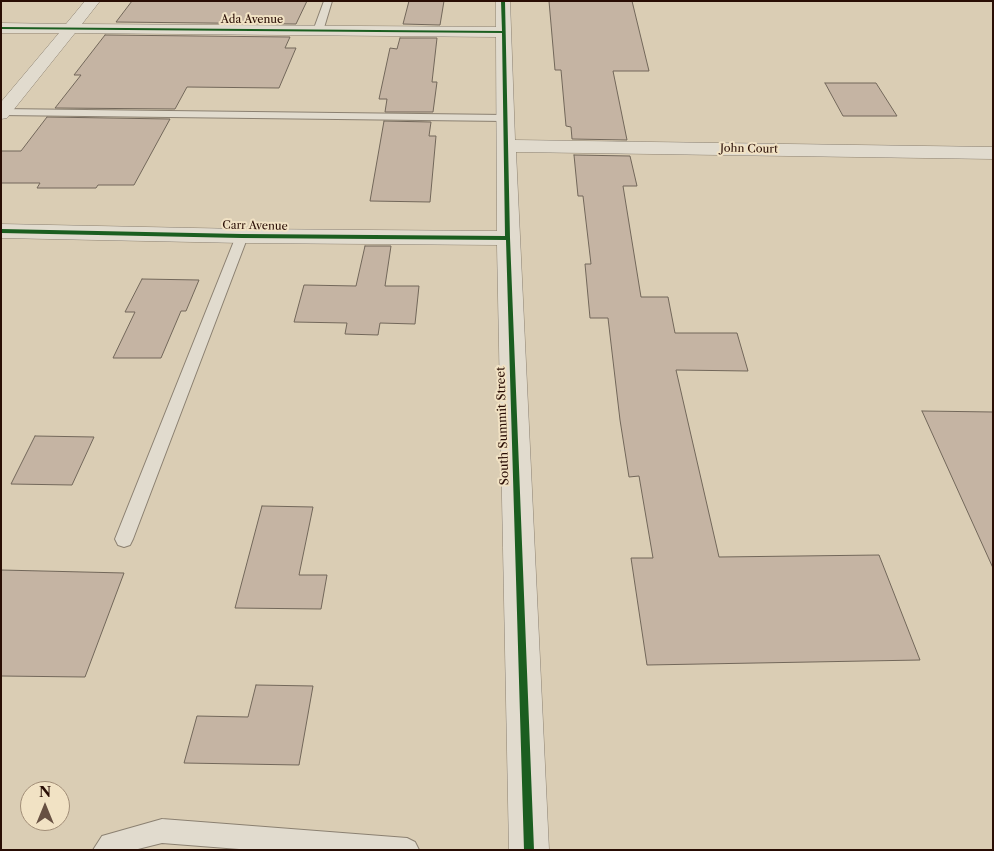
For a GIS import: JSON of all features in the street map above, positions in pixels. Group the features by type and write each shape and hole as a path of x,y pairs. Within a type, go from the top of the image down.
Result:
{"street":[{"path":"2,113 93,1"},
{"name":"South Summit Street","path":"503,1 508,238 529,850"},
{"name":"Ada Avenue","path":"1,28 503,32"},
{"name":"John Court","path":"506,146 993,153"},
{"name":"Carr Avenue","path":"1,231 242,236 508,238"}],"lane":[{"path":"318,31 328,1"},
{"path":"2,113 505,118"},
{"path":"124,539 242,236"},
{"path":"105,850 110,844 162,831 408,850"}],"building":[{"path":"132,1 307,1 296,24 116,22"},
{"path":"409,1 444,1 440,25 403,24"},
{"path":"549,1 632,1 649,71 613,71 627,140 572,139 571,127 566,126 561,70 555,70"},
{"path":"105,35 290,37 285,48 296,48 279,88 187,87 175,109 55,108 81,75 74,75"},
{"path":"400,38 437,38 432,82 437,82 433,112 385,112 387,99 379,99 390,48 397,49"},
{"path":"825,83 876,83 897,116 843,116"},
{"path":"47,117 170,119 134,185 98,185 96,188 37,188 40,183 1,183 1,151 21,151"},
{"path":"384,121 431,122 429,136 436,136 430,202 370,201"},
{"path":"574,155 630,156 637,186 623,186 641,297 668,297 675,333 737,333 748,371 676,370 719,557 879,555 920,660 647,665 631,558 653,558 639,476 629,477 608,318 590,318 585,264 591,264 583,196 578,196"},
{"path":"365,246 391,246 385,286 419,286 415,324 380,323 378,335 345,334 347,323 294,322 304,285 356,286"},
{"path":"142,279 199,280 186,311 181,311 161,358 113,358 135,312 125,312"},
{"path":"922,411 993,412 993,568"},
{"path":"35,436 94,437 72,485 11,484"},
{"path":"262,506 313,507 299,575 327,575 321,609 235,608"},
{"path":"1,570 124,573 85,677 1,676"},
{"path":"256,685 313,686 299,765 184,763 197,716 248,717"}],"cycle path":[{"path":"503,1 508,238 529,850"},
{"path":"1,28 503,32"},
{"path":"1,231 242,236 508,238"}]}
